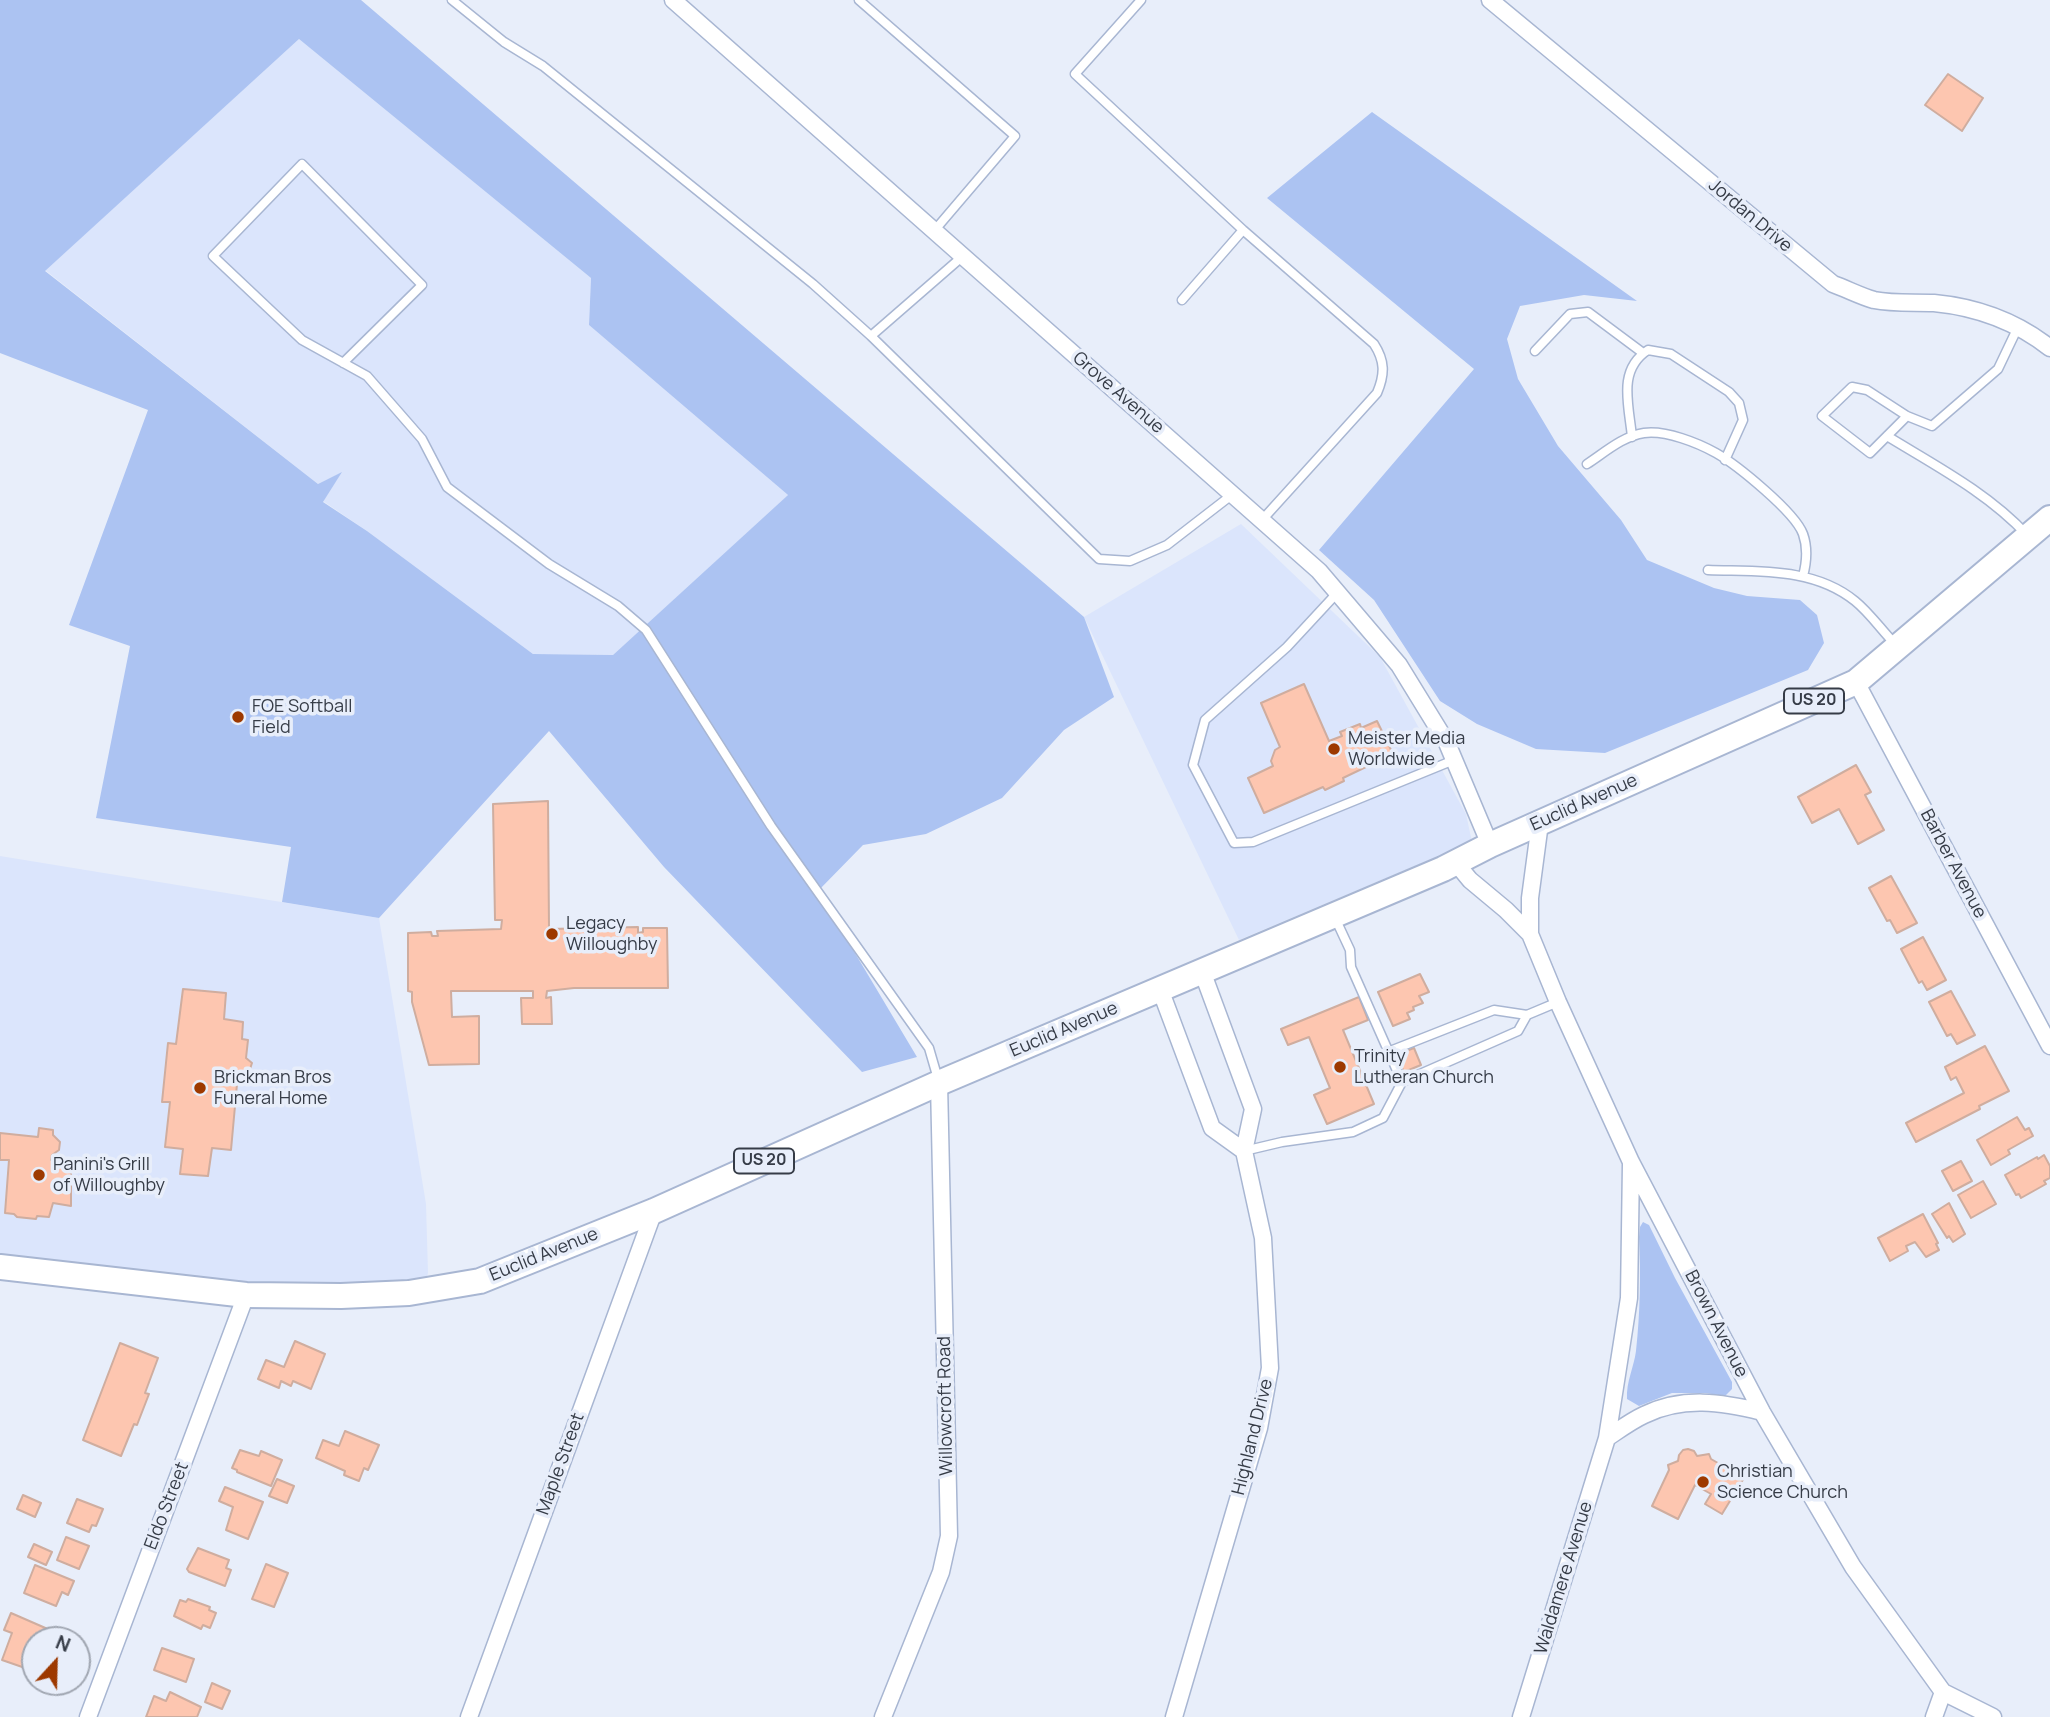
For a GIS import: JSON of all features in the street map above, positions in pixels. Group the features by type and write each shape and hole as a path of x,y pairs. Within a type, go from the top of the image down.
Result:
{"main road":[{"name":"Euclid Avenue","path":"0,1266 246,1294 341,1296 409,1293 480,1281 654,1211 939,1083 1456,863 1490,845 1856,682 2043,529"}],"street":[{"name":"Grove Avenue","path":"673,0 1319,571 1399,665 1447,743 1490,845"},
{"name":"Jordan Drive","path":"1490,0 1833,284 1875,300 1935,303 1971,309 2018,327 2050,348"},
{"name":"Barber Avenue","path":"1856,682 2050,1046"},
{"name":"Brown Avenue","path":"1540,823 1530,898 1530,934 1631,1162 1762,1412 1853,1567 1943,1692"},
{"name":"Brown Avenue","path":"1456,863 1470,880 1530,934"},
{"name":"Highland Drive","path":"1174,1717 1259,1428 1270,1368 1263,1238 1244,1151 1253,1109 1202,971"},
{"path":"1160,989 1212,1128 1244,1151"},
{"name":"Willowcroft Road","path":"883,1717 941,1573 949,1535 939,1083"},
{"name":"Waldamere Avenue","path":"1521,1717 1607,1438 1629,1298 1631,1162"},
{"name":"Maple Street","path":"469,1717 654,1211"},
{"name":"Eldo Street","path":"88,1717 246,1294"},
{"path":"1607,1438 1645,1414 1690,1401 1726,1403 1762,1412"},
{"path":"1934,1717 1943,1692 1993,1717"}],"lane":[{"path":"452,0 504,41 543,66 813,284 872,336 1099,559 1130,561 1167,545 1233,494"},
{"path":"859,0 1015,136 934,231"},
{"path":"1141,0 1075,74 1243,230 1374,344 1382,357 1384,369 1377,393 1262,520"},
{"path":"343,363 422,285 302,164 214,256 302,340 343,363 367,376 422,439 447,487 549,564 618,606 646,630 771,826 929,1048 939,1083"},
{"path":"1182,300 1243,230"},
{"path":"872,336 963,256"},
{"path":"1535,351 1570,314 1579,311 1588,312 1643,353"},
{"path":"1907,416 1870,453 1822,416 1852,387 1867,390 1907,416 1932,426 1998,369 2018,327"},
{"path":"1632,437 1627,375 1636,358 1648,350 1671,354 1729,392 1739,403 1743,420 1725,460"},
{"path":"1587,464 1632,437 1646,433 1671,436 1716,453 1783,506 1802,531 1807,559 1803,576"},
{"path":"1887,436 2005,511 2043,529"},
{"path":"1708,570 1780,572 1814,578 1854,600 1898,647"},
{"path":"1338,592 1287,647 1205,720 1193,765 1234,843 1253,842 1454,760"},
{"path":"1333,914 1350,950 1351,967 1402,1082"},
{"path":"1390,1051 1494,1010 1527,1015 1558,1002"},
{"path":"1244,1151 1304,1138 1353,1132 1383,1118 1402,1082 1518,1031 1527,1015"}],"shaded area":[{"path":"0,0 361,0 1084,617 1114,697 1064,730 1002,798 926,834 863,845 818,891 917,1057 862,1072 664,867 549,731 379,918 282,902 291,847 96,818 130,646 69,625 148,410 0,353","holes":["299,39 591,278 589,325 788,495 613,655 533,654 367,531 323,502 342,472 318,484 45,271"]},
{"path":"299,39 591,278 589,325 788,495 613,655 533,654 323,501 341,473 318,484 45,270"},
{"path":"1372,112 1637,301 1584,295 1520,306 1507,339 1518,379 1558,446 1621,520 1647,560 1714,588 1747,596 1800,600 1817,615 1824,643 1808,670 1605,753 1536,749 1477,724 1440,701 1374,600 1319,550 1474,369 1267,198"},
{"path":"1241,524 1380,657 1466,814 1472,842 1239,940 1084,617"},
{"path":"0,856 379,918 426,1204 428,1273 425,1283 252,1287 0,1256"},
{"path":"1643,1222 1649,1225 1732,1382 1732,1389 1725,1396 1672,1393 1639,1406 1627,1399 1637,1337 1640,1294 1639,1237"}],"building":[{"path":"1948,74 1983,98 1962,131 1925,105"},
{"name":"Meister Media Worldwide","path":"1304,684 1329,741 1342,736 1340,732 1360,724 1361,728 1377,721 1393,754 1343,778 1344,781 1325,790 1323,787 1264,813 1248,778 1273,766 1271,761 1275,750 1280,747 1261,703"},
{"path":"1856,765 1871,792 1865,795 1884,830 1858,844 1839,809 1812,823 1798,797"},
{"name":"Legacy Willoughby","path":"548,801 549,929 638,927 638,933 643,932 643,928 667,928 668,988 574,988 547,991 546,998 551,997 552,1024 522,1024 521,998 533,998 533,991 451,991 452,1017 479,1016 479,1064 429,1065 412,1002 412,992 408,991 408,933 431,932 432,936 438,936 437,931 501,929 502,920 495,920 493,804"},
{"path":"1891,876 1917,923 1897,933 1890,920 1887,921 1869,888"},
{"path":"1923,937 1946,980 1927,990 1922,981 1919,983 1901,949"},
{"path":"1420,974 1429,992 1419,996 1423,1003 1407,1013 1410,1019 1393,1026 1378,992"},
{"name":"Brickman Bros Funeral Home","path":"183,989 226,993 224,1019 243,1022 242,1039 248,1040 246,1058 252,1063 249,1072 238,1073 231,1150 212,1148 208,1176 180,1174 183,1149 165,1147 170,1102 162,1102 168,1043 176,1044"},
{"path":"1951,991 1975,1035 1957,1044 1951,1034 1947,1036 1929,1002"},
{"name":"Trinity Lutheran Church","path":"1359,997 1368,1020 1343,1030 1374,1104 1327,1124 1314,1095 1330,1088 1309,1037 1288,1045 1281,1029"},
{"path":"1985,1046 2009,1091 1916,1142 1906,1123 1964,1093 1956,1077 1951,1080 1945,1067"},
{"path":"1414,1048 1421,1065 1404,1072 1396,1055"},
{"path":"2017,1117 2025,1130 2029,1128 2033,1136 2008,1150 2010,1154 1991,1165 1977,1140"},
{"name":"Panini's Grill of Willoughby","path":"39,1128 53,1130 53,1135 60,1142 59,1150 52,1155 51,1160 71,1162 71,1206 53,1203 49,1217 17,1217 5,1213 9,1160 0,1160 0,1133 38,1137"},
{"path":"2044,1155 2050,1166 2050,1178 2044,1181 2046,1184 2021,1198 2019,1194 2016,1195 2005,1175"},
{"path":"1961,1161 1972,1181 1953,1191 1942,1171"},
{"path":"1983,1181 1996,1204 1971,1218 1958,1195"},
{"path":"1949,1203 1965,1234 1953,1242 1949,1236 1947,1238 1932,1214"},
{"path":"1923,1214 1939,1250 1926,1257 1915,1242 1906,1246 1908,1251 1890,1261 1878,1238"},
{"path":"295,1341 325,1354 311,1389 293,1381 291,1386 281,1381 279,1388 258,1379 266,1360 284,1367"},
{"path":"120,1343 158,1358 145,1393 149,1394 121,1456 83,1440"},
{"path":"345,1431 379,1445 368,1470 364,1468 359,1481 344,1475 345,1471 316,1458 323,1440 339,1446"},
{"path":"240,1450 259,1456 261,1451 282,1460 271,1486 232,1468"},
{"name":"Christian Science Church","path":"1683,1450 1694,1451 1697,1456 1709,1454 1711,1459 1744,1478 1722,1514 1705,1504 1711,1494 1695,1485 1678,1519 1652,1506 1669,1470 1668,1465 1678,1461"},
{"path":"277,1479 294,1486 287,1503 269,1496"},
{"path":"225,1487 263,1502 248,1539 226,1530 233,1507 219,1501"},
{"path":"23,1495 41,1503 35,1517 17,1509"},
{"path":"77,1499 103,1509 96,1526 92,1525 89,1532 67,1523"},
{"path":"66,1537 89,1546 79,1569 57,1560"},
{"path":"34,1544 52,1552 46,1565 28,1557"},
{"path":"198,1548 229,1560 226,1568 231,1570 225,1586 189,1572 187,1569"},
{"path":"266,1564 288,1573 274,1607 252,1599"},
{"path":"35,1565 74,1581 68,1595 62,1592 56,1606 24,1593"},
{"path":"188,1599 210,1607 209,1610 216,1613 210,1628 203,1625 201,1629 174,1616 180,1600 186,1602"},
{"path":"11,1613 41,1626 21,1626 21,1667 2,1660 12,1633 4,1630"},
{"path":"162,1648 194,1659 186,1682 154,1670"},
{"path":"212,1683 230,1691 222,1709 205,1702"},
{"path":"170,1692 201,1707 197,1717 146,1717 154,1696 166,1701"}],"place":[{"name":"FOE Softball Field","path":"238,717"},
{"name":"Meister Media Worldwide","path":"1334,749"},
{"name":"Legacy Willoughby","path":"552,934"},
{"name":"Trinity Lutheran Church","path":"1340,1067"},
{"name":"Brickman Bros Funeral Home","path":"200,1088"},
{"name":"Panini's Grill of Willoughby","path":"39,1175"},
{"name":"Christian Science Church","path":"1703,1482"}]}
